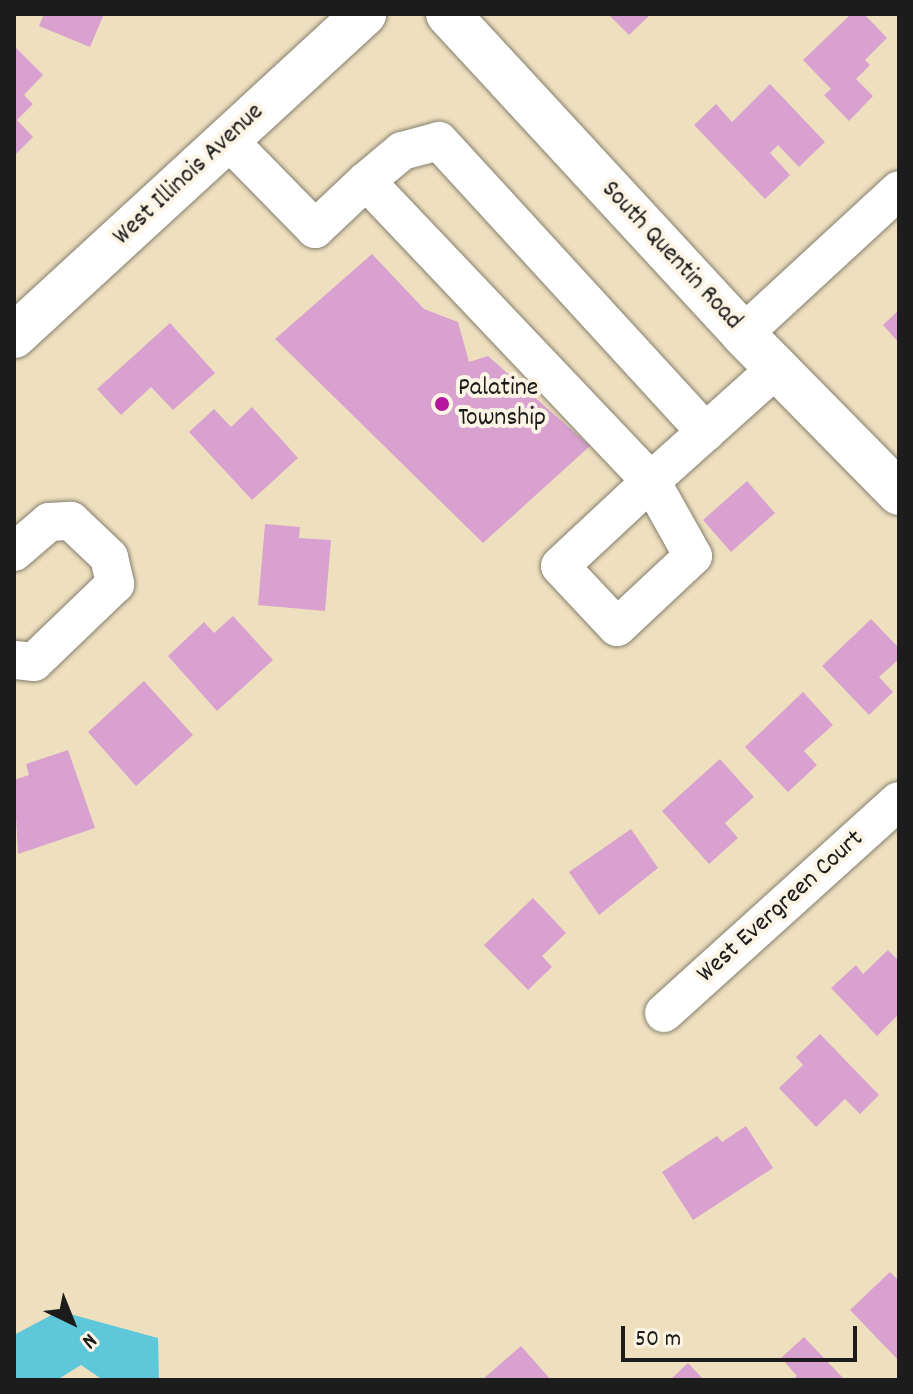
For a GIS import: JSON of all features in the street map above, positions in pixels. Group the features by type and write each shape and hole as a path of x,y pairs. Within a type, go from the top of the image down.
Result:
{"main road":[{"name":"West Illinois Avenue","path":"14,336 364,14"},
{"name":"South Quentin Road","path":"448,14 743,334 899,493"}],"street":[{"path":"227,139 315,229 402,151 439,141 706,432"},
{"path":"366,181 651,481 693,556 617,627 560,566 651,481 777,368"},
{"path":"743,334 899,190"},
{"path":"14,552 49,522 71,521 109,557 115,584 34,662 14,660"},
{"name":"West Evergreen Court","path":"664,1013 899,801"}],"water":[{"path":"59,1311 158,1338 159,1380 103,1380 81,1365 57,1380 14,1380 14,1335"}],"building":[{"path":"44,14 104,14 90,47 39,26"},
{"path":"608,14 651,14 629,35"},
{"path":"851,14 864,14 887,38 865,60 870,65 856,79 873,96 849,121 824,95 831,89 803,60"},
{"path":"14,46 43,75 24,95 33,104 17,120 33,137 14,156"},
{"path":"770,84 825,142 799,167 778,145 770,153 790,175 765,199 694,125 716,104 732,122"},
{"name":"Palatine Township","path":"372,254 424,309 458,322 469,362 488,356 590,446 483,543 275,339"},
{"path":"899,310 899,343 883,325"},
{"path":"170,323 215,373 173,410 151,387 121,415 97,389"},
{"path":"252,407 298,458 252,500 189,432 214,409 231,427"},
{"path":"747,481 775,513 731,552 703,520"},
{"path":"265,524 300,527 299,538 331,540 325,611 258,605"},
{"path":"233,616 273,660 217,711 168,656 204,622 214,633"},
{"path":"871,619 899,648 899,659 879,677 893,692 869,715 822,666"},
{"path":"144,681 193,735 136,786 88,732"},
{"path":"803,692 833,725 804,751 817,765 788,792 745,747"},
{"path":"68,750 95,828 18,854 14,780 29,775 26,764"},
{"path":"720,759 754,797 725,823 738,838 709,864 662,811"},
{"path":"631,829 658,868 599,915 569,872"},
{"path":"533,898 566,933 542,956 552,967 528,990 484,945"},
{"path":"888,950 899,961 899,1014 877,1036 831,988 856,965 863,974"},
{"path":"820,1034 879,1095 860,1114 845,1099 816,1127 779,1088 803,1065 796,1057"},
{"path":"746,1126 773,1168 693,1220 662,1172 717,1136 722,1142"},
{"path":"890,1272 899,1281 899,1361 850,1310"},
{"path":"804,1337 845,1380 792,1380 797,1376 781,1358"},
{"path":"521,1346 551,1380 482,1380"},
{"path":"688,1363 704,1380 670,1380"}],"place":[{"name":"Palatine Township","path":"442,404"}]}
